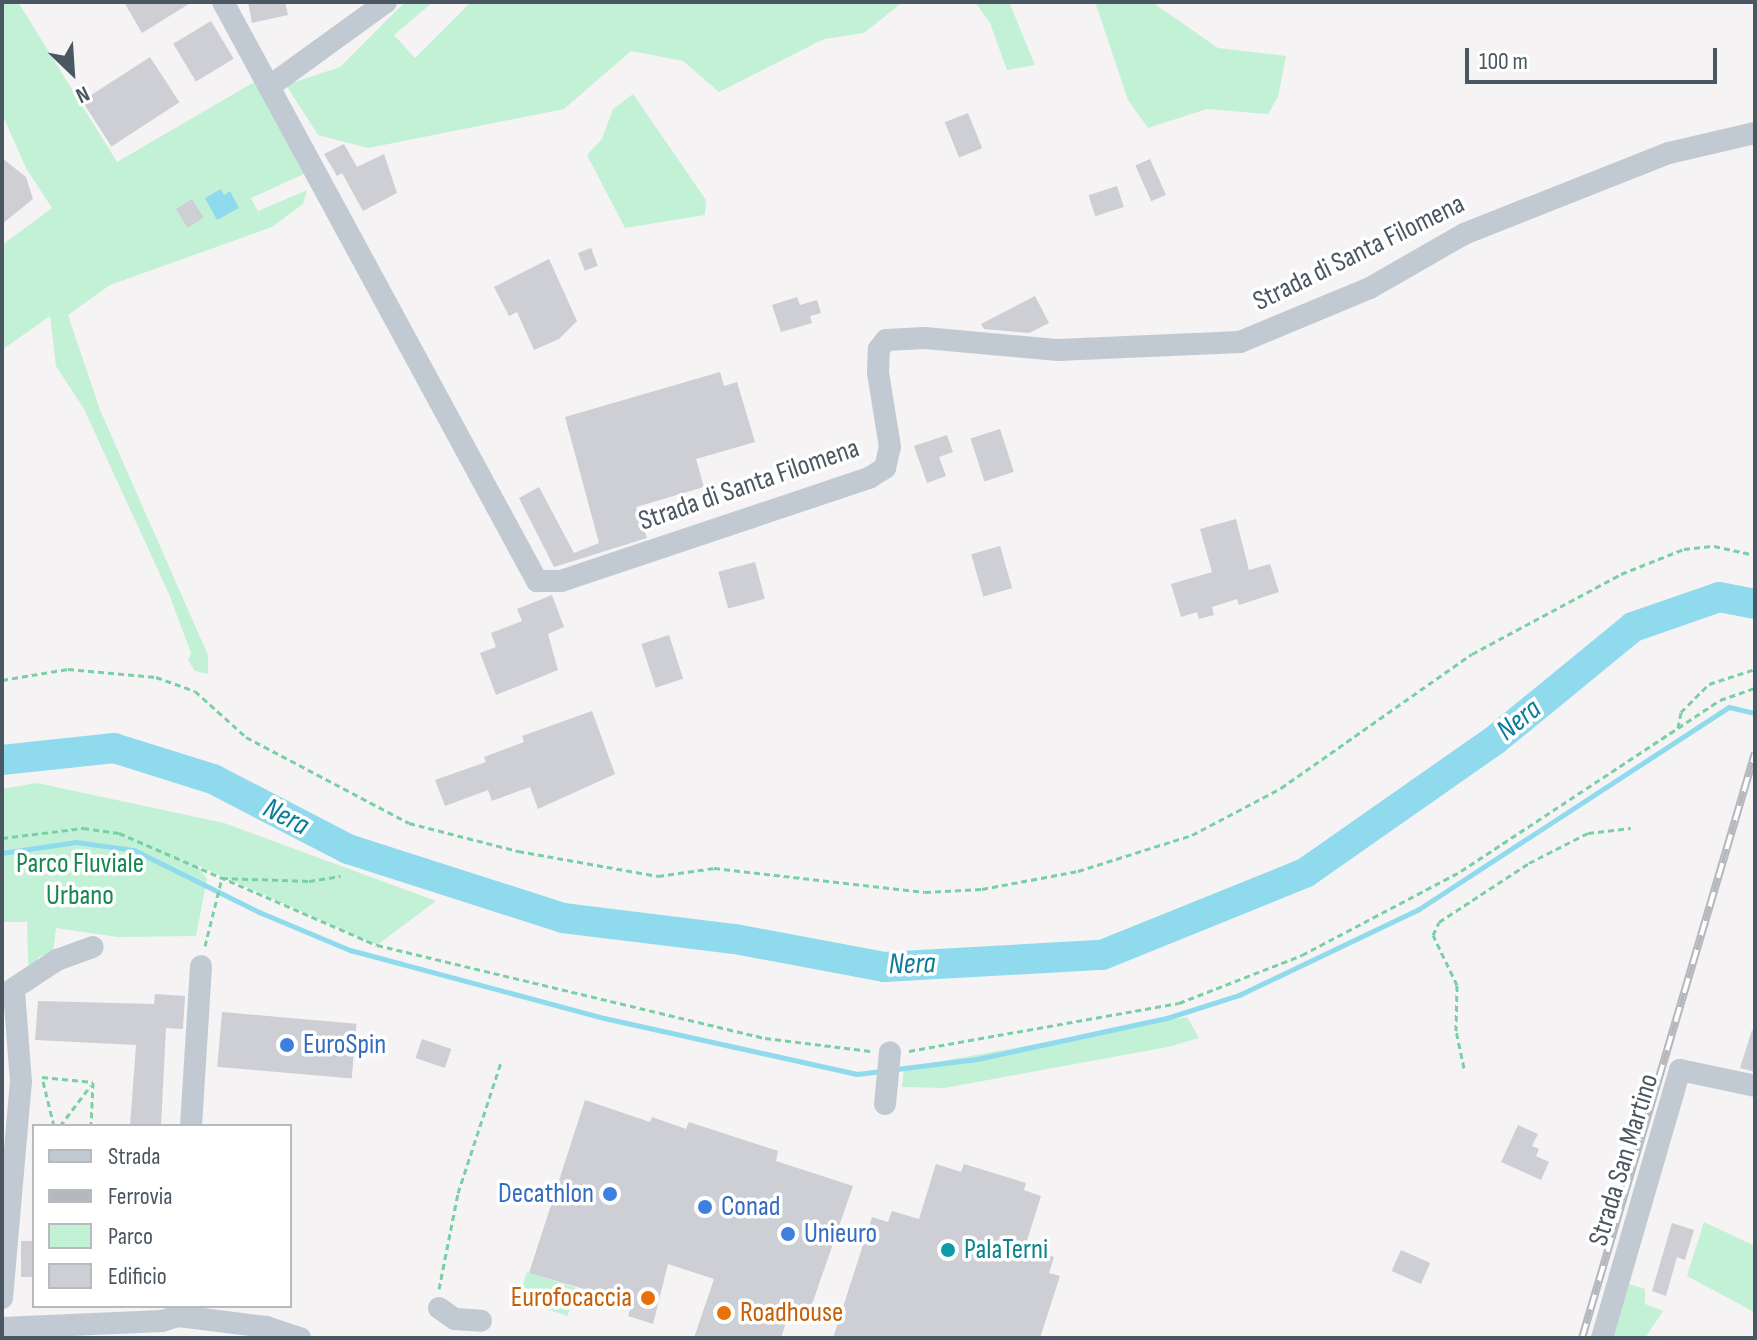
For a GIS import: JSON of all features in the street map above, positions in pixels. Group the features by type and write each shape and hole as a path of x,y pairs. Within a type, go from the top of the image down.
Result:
{"street":[{"name":"Strada di Santa Filomena","path":"223,2 537,581 561,581 869,478 885,468 890,447 878,373 879,349 886,340 925,338 1058,350 1240,342 1370,288 1464,234 1669,153 1755,133"},
{"path":"270,86 386,2"},
{"path":"2,1298 21,1082 8,994 57,960 93,947"},
{"path":"191,1124 201,966"},
{"path":"885,1104 890,1052"},
{"name":"Strada San Martino","path":"1602,1338 1680,1070 1755,1086"},
{"path":"439,1308 455,1319 488,1325"},
{"path":"2,1328 178,1311 227,1330 300,1338"},
{"path":"461,1338 488,1325"}],"path":[{"path":"2,680 68,669 156,677 195,691 246,737 409,823 504,848 658,876 714,868 925,892 982,889 1078,871 1192,835 1281,788 1472,654 1621,574 1684,549 1714,546 1755,555"},
{"path":"1678,728 1692,696 1727,674 1755,669"},
{"path":"2,838 83,828 119,833 377,945 428,959 765,1038 890,1052 947,1048 1179,1003 1302,955 1461,871 1720,700 1755,688"},
{"path":"1464,1068 1456,1031 1457,985 1433,935 1439,922 1529,863 1588,833 1631,828"},
{"path":"222,878 309,881 341,876"},
{"path":"201,966 222,878"},
{"path":"439,1308 458,1193 501,1062"},
{"path":"56,1124 42,1077 93,1082"},
{"path":"59,1124 93,1082"},
{"path":"91,1124 93,1082"}],"green space":[{"path":"2,2 18,2 117,162 256,81 308,172 251,198 258,211 307,190 303,204 272,227 110,285 68,315 100,410 208,655 208,674 195,671 188,660 191,653 169,594 84,409 56,366 50,316 2,350 2,245 52,208 26,168 2,114"},
{"path":"405,2 433,2 394,35 415,58 471,2 903,2 864,33 824,39 719,92 683,61 631,51 564,109 368,148 318,135 286,85 340,67"},
{"path":"975,2 1009,2 1035,65 1007,70 990,23"},
{"path":"1095,2 1152,2 1218,48 1286,56 1278,97 1268,114 1207,109 1148,128 1128,100"},
{"path":"633,94 706,200 705,215 625,228 587,155 602,139 613,109"},
{"name":"Parco Fluviale Urbano","path":"37,783 224,823 436,901 377,945 197,865 207,879 196,936 118,937 56,928 53,953 38,957 41,983 29,992 27,922 2,922 2,789"},
{"path":"1187,1017 1199,1038 1168,1047 944,1088 902,1087 904,1068"},
{"path":"1704,1222 1755,1246 1754,1312 1687,1276"},
{"path":"527,1272 576,1288 567,1316 518,1300"},
{"path":"1622,1282 1645,1289 1645,1304 1663,1311 1645,1338 1606,1338"}],"water":[{"path":"221,189 224,195 230,191 239,208 217,220 205,198"}],"building":[{"path":"124,2 192,2 142,33"},
{"path":"248,2 285,2 288,15 252,23"},
{"path":"211,21 234,59 196,81 173,44"},
{"path":"150,57 179,102 111,146 82,101"},
{"path":"968,113 982,148 959,158 945,122"},
{"path":"344,144 357,167 384,154 397,193 363,211 342,173 337,176 324,154"},
{"path":"2,158 26,177 33,199 2,224"},
{"path":"1150,159 1166,195 1151,201 1135,166"},
{"path":"1117,186 1124,207 1095,216 1088,195"},
{"path":"192,199 204,218 188,228 176,209"},
{"path":"591,248 598,266 585,271 578,253"},
{"path":"549,259 577,321 559,339 534,350 517,312 509,316 494,287"},
{"path":"1035,296 1049,323 1029,333 984,329 981,324"},
{"path":"797,297 800,305 817,300 821,313 810,316 812,323 781,332 772,305"},
{"path":"720,372 724,386 737,382 755,442 696,459 704,487 636,507 647,538 554,567 519,498 539,487 574,553 599,543 565,417"},
{"path":"1000,429 1014,472 984,481 971,439"},
{"path":"947,435 953,452 939,457 946,476 927,483 914,446"},
{"path":"1236,519 1249,570 1270,564 1279,592 1239,605 1237,599 1212,607 1214,615 1199,619 1197,612 1181,617 1171,584 1212,572 1200,529"},
{"path":"1000,546 1012,588 983,597 971,554"},
{"path":"755,562 765,599 728,609 718,572"},
{"path":"552,595 564,627 548,634 558,670 496,695 480,653 496,647 491,633 522,621 517,609"},
{"path":"669,635 683,679 656,688 641,644"},
{"path":"592,711 615,774 538,809 530,787 492,801 488,790 445,806 435,780 486,762 484,757 524,742 522,736"},
{"path":"155,994 185,996 183,1029 166,1028 161,1124 130,1124 136,1045 35,1040 38,1001 154,1004"},
{"name":"EuroSpin","path":"222,1012 356,1024 352,1079 217,1067"},
{"path":"1752,1030 1755,1031 1755,1072 1740,1068"},
{"path":"422,1039 451,1049 445,1068 415,1058"},
{"path":"585,1100 650,1122 652,1117 686,1129 689,1122 778,1151 776,1161 853,1186 810,1310 792,1304 781,1338 694,1338 714,1279 668,1264 653,1324 628,1316 632,1303 529,1273"},
{"path":"1518,1125 1538,1134 1532,1146 1539,1149 1536,1156 1549,1162 1541,1180 1501,1162"},
{"name":"PalaTerni","path":"936,1164 961,1172 964,1164 1026,1183 1024,1190 1041,1196 1025,1247 1054,1257 1049,1273 1060,1276 1040,1338 833,1338 872,1217 888,1222 892,1211 919,1219"},
{"path":"1672,1223 1694,1230 1685,1260 1677,1257 1666,1296 1652,1291"},
{"path":"21,1241 32,1241 32,1277 21,1277"},
{"path":"1401,1250 1430,1263 1421,1284 1392,1271"}],"waterway":[{"name":"Nera","path":"2,760 114,748 213,779 348,849 563,918 735,939 884,967 1102,955 1305,873 1495,740 1633,627 1719,597 1755,604"},
{"path":"896,1069 977,1059 1167,1018 1239,995 1419,909 1729,707 1755,713"},
{"path":"2,853 76,842 134,850 259,912 350,950 604,1018 857,1074 882,1071"}],"railway":[{"path":"1582,1338 1755,753"}],"place":[{"name":"EuroSpin","path":"287,1045"},
{"name":"Decathlon","path":"610,1194"},
{"name":"Conad","path":"705,1207"},
{"name":"Unieuro","path":"788,1234"},
{"name":"PalaTerni","path":"948,1250"},
{"name":"Eurofocaccia","path":"648,1298"},
{"name":"Roadhouse","path":"724,1313"}]}
